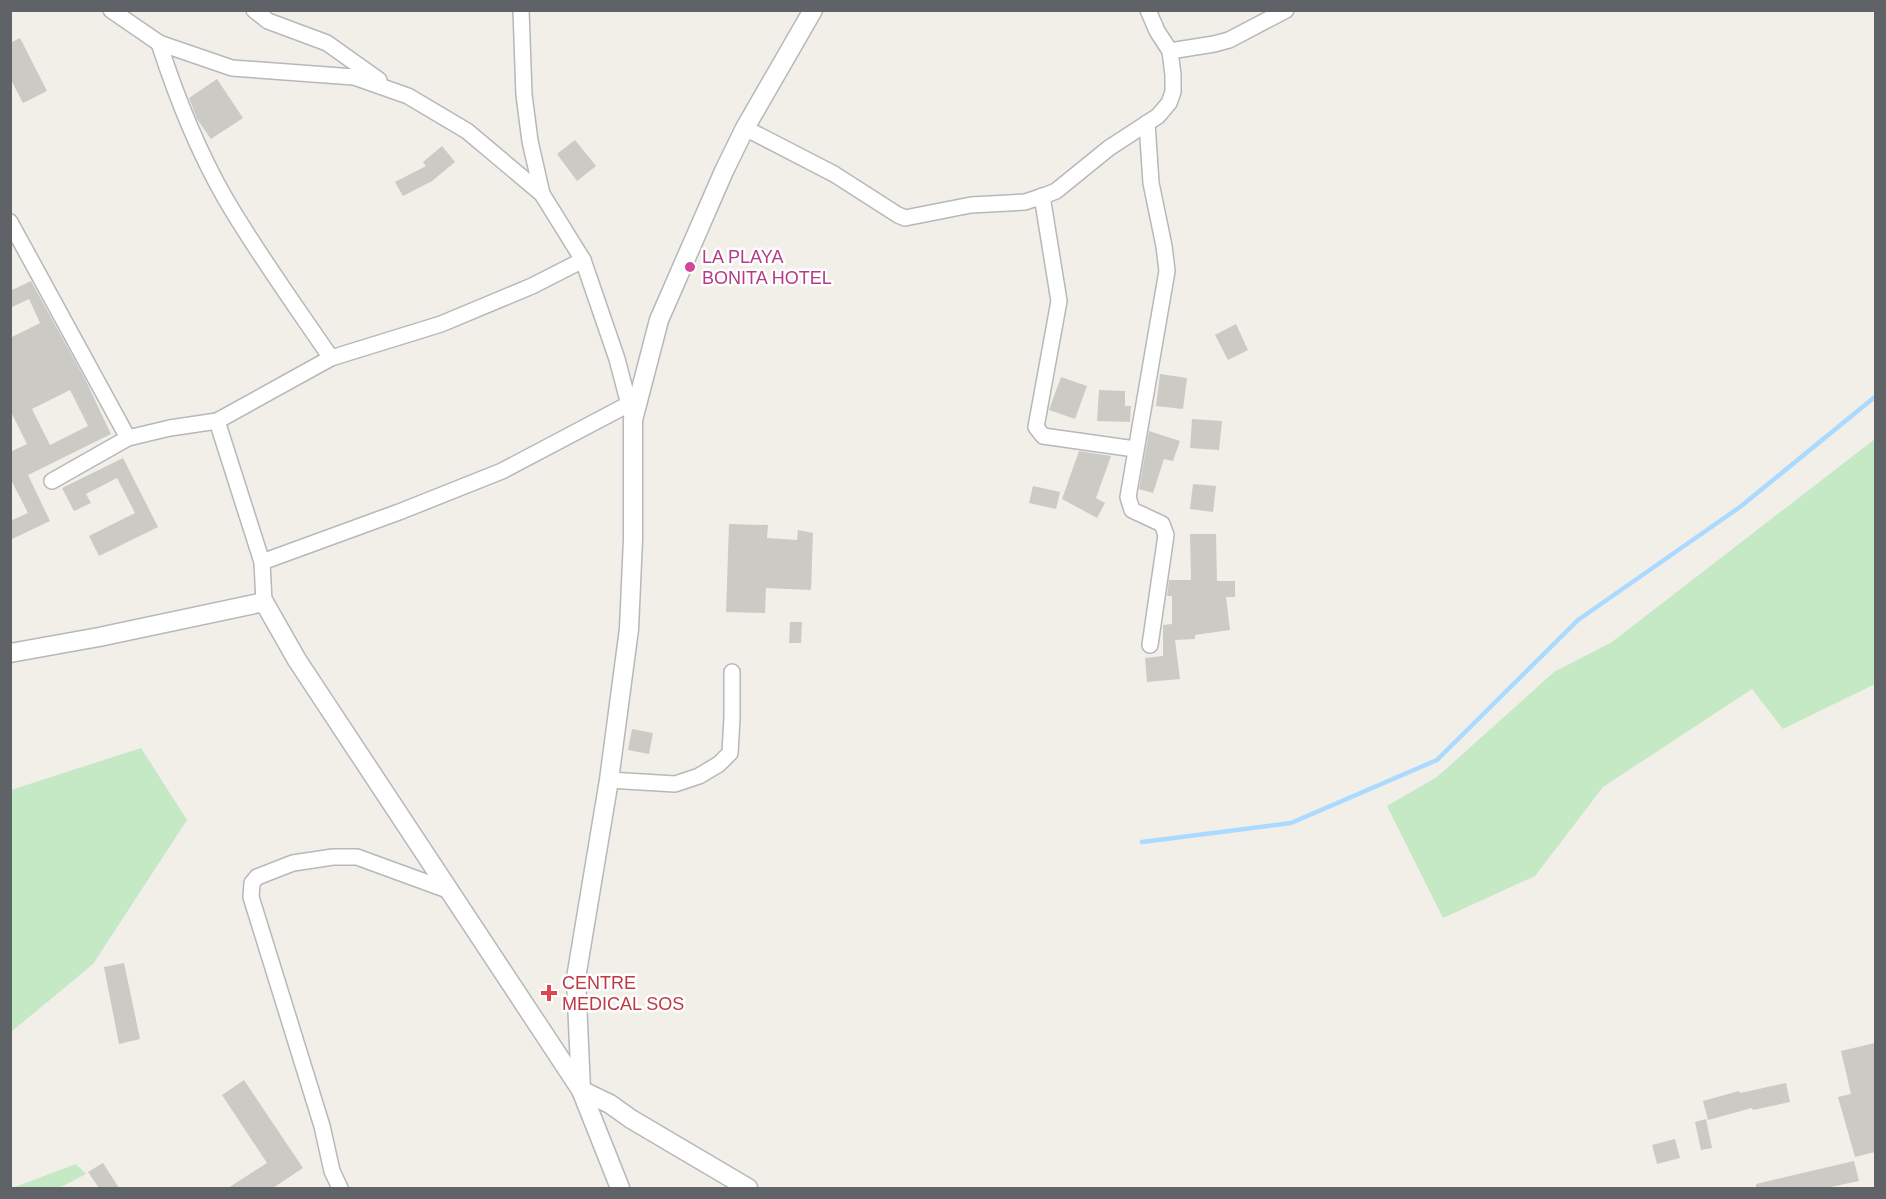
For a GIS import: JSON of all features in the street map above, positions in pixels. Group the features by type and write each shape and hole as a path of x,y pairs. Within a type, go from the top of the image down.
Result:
{"street":[{"path":"111,10 159,43 232,68 354,77 408,96 467,130 542,194 583,260 617,359 631,412 633,539 629,629 609,780 576,978 581,1090"},
{"path":"254,10 268,21 327,43 395,92"},
{"path":"521,10 524,95 530,141 542,194"},
{"path":"262,562 485,478 631,412 659,320 724,171 744,128 813,10"},
{"path":"744,128 834,174 905,218 971,205 1025,202 1056,191 1109,148 1158,116 1169,103 1173,92 1170,51 1157,31 1148,10"},
{"path":"1170,51 1229,40 1286,10"},
{"path":"159,43 199,147 225,198 331,358"},
{"path":"1146,123 1151,183 1167,271 1128,486 1129,504 1132,510 1162,524 1166,535 1150,645"},
{"path":"1042,196 1059,301 1036,427 1043,436 1135,448"},
{"path":"10,222 128,438"},
{"path":"52,481 128,438 170,428 217,421 331,358 441,324 532,286 583,260"},
{"path":"217,421 262,562 264,602 297,660 581,1090 620,1188"},
{"path":"10,653 99,637 264,602"},
{"path":"609,780 675,784 699,776 719,764 730,753 732,672"},
{"path":"340,1188 251,897 252,883 257,877 293,863 333,856 357,857 450,891"},
{"path":"581,1090 610,1104 631,1119 748,1188"}],"green space":[{"path":"1875,439 1875,684 1783,729 1752,689 1603,787 1535,876 1443,918 1387,806 1437,777 1554,672 1612,642"},
{"path":"141,748 187,820 93,964 11,1032 11,790"},
{"path":"76,1164 86,1174 59,1188 12,1188"}],"building":[{"path":"20,38 47,91 23,103 10,78 10,43"},
{"path":"217,79 243,118 211,139 197,119 189,98"},
{"path":"575,140 596,166 577,181 557,154"},
{"path":"442,146 455,162 432,181 403,196 395,182 426,166 423,162"},
{"path":"31,281 85,379 111,434 28,475 50,521 10,540 10,521 28,513 10,478 10,452 27,444 10,410 10,338 40,323 29,299 10,308 10,291","holes":["70,390 88,426 50,445 32,409"]},
{"path":"1236,324 1248,350 1228,360 1215,335"},
{"path":"1160,374 1187,378 1183,409 1156,406"},
{"path":"1061,377 1087,386 1075,419 1049,410"},
{"path":"1099,390 1125,391 1125,406 1131,406 1130,422 1097,421"},
{"path":"1192,419 1222,421 1219,450 1190,448"},
{"path":"1149,431 1180,441 1173,461 1164,459 1153,493 1139,489"},
{"path":"1079,451 1111,456 1096,498 1105,503 1097,518 1062,499"},
{"path":"123,458 158,527 99,556 89,536 135,513 117,478 86,494 91,503 74,511 62,488"},
{"path":"1193,484 1216,486 1213,512 1190,509"},
{"path":"1033,486 1060,492 1056,509 1029,503"},
{"path":"729,524 768,525 767,538 797,540 798,530 813,533 811,590 766,588 765,613 726,612"},
{"path":"1190,534 1216,534 1217,581 1235,581 1235,597 1226,597 1230,630 1195,635 1195,639 1175,640 1180,679 1147,682 1145,658 1163,656 1163,625 1172,624 1172,596 1167,596 1169,580 1191,580"},
{"path":"790,622 802,622 801,643 789,643"},
{"path":"632,729 653,733 649,754 628,750"},
{"path":"124,963 140,1039 119,1044 104,967"},
{"path":"1875,1043 1875,1152 1855,1157 1838,1097 1851,1094 1841,1051"},
{"path":"244,1080 303,1168 273,1188 228,1188 267,1163 222,1095"},
{"path":"1786,1083 1790,1102 1753,1110 1752,1108 1708,1120 1703,1101 1739,1091 1740,1093"},
{"path":"1706,1119 1712,1148 1701,1150 1695,1122"},
{"path":"1675,1139 1680,1158 1657,1164 1652,1145"},
{"path":"1854,1161 1859,1181 1826,1188 1756,1188 1756,1184"},
{"path":"103,1163 119,1188 99,1188 88,1172"}],"waterway":[{"path":"1142,842 1291,823 1437,760 1578,620 1740,507 1876,396"}],"place":[{"name":"LA PLAYA BONITA HOTEL","path":"690,267"},
{"name":"CENTRE MEDICAL SOS","path":"549,993"}]}
